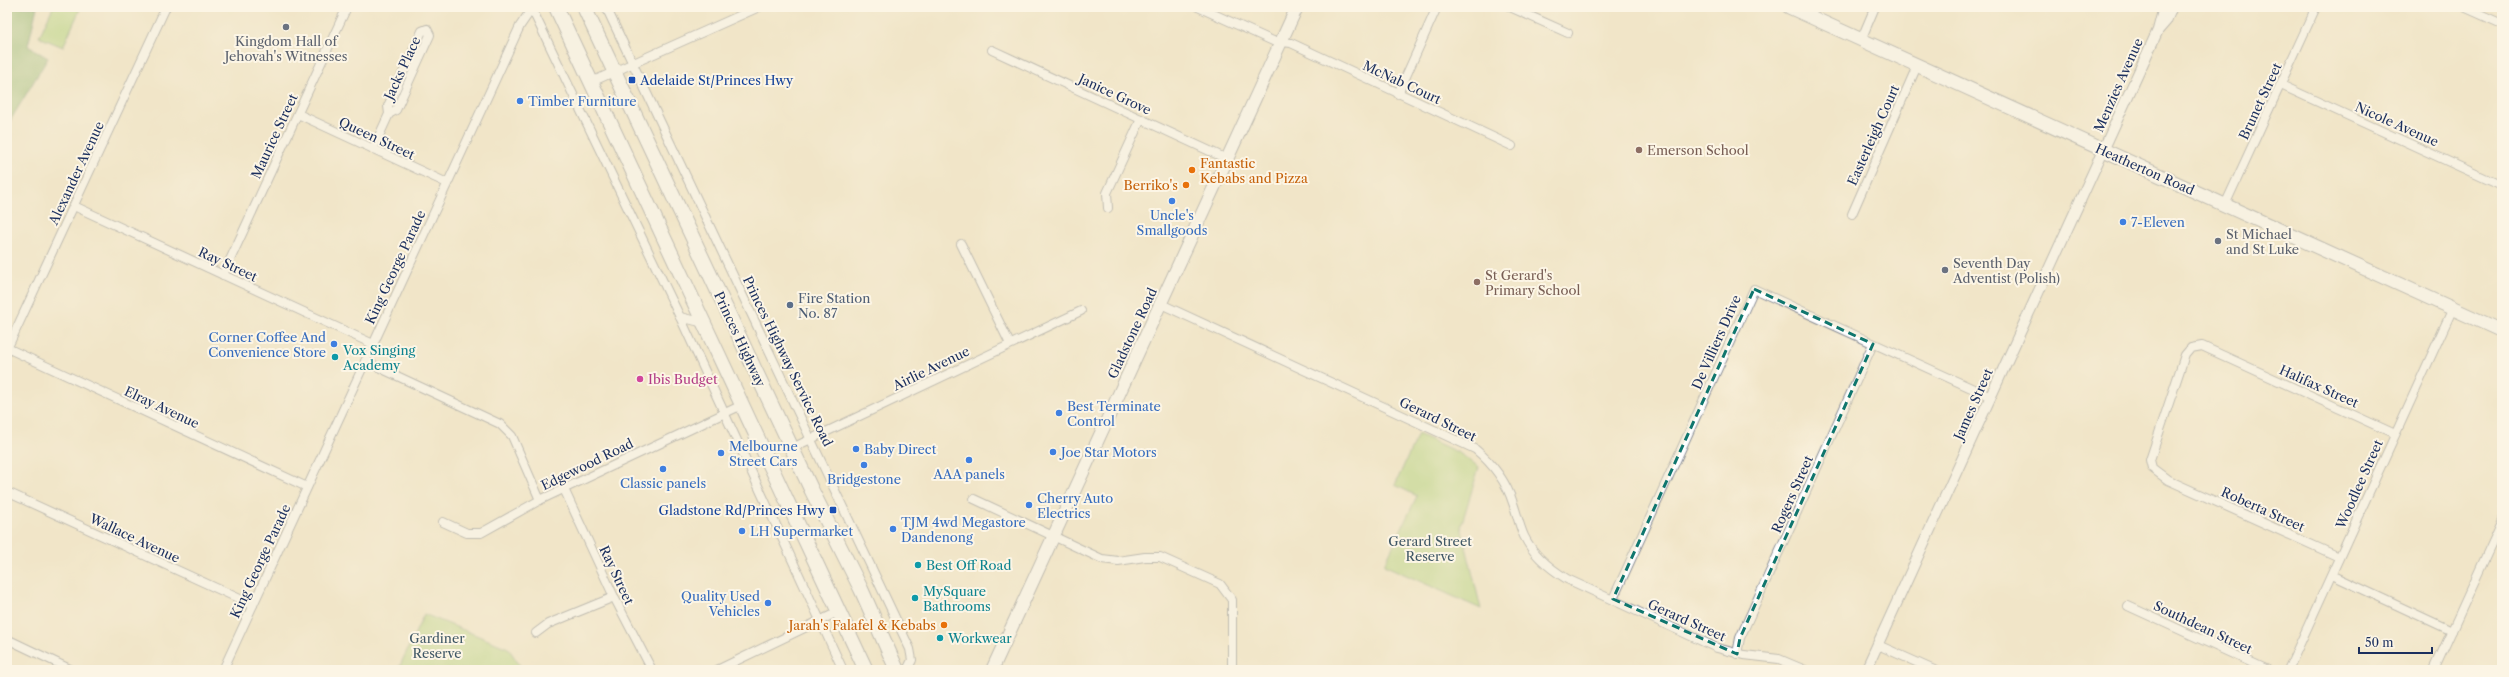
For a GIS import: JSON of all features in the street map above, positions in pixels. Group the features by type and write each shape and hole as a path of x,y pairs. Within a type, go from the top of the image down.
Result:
{"highway":[{"name":"Princes Highway","path":"556,7 589,83 840,611 866,670"},
{"name":"Princes Highway","path":"584,7 792,448 861,589 897,670"}],"main road":[{"name":"Gladstone Road","path":"992,670 1055,538 1297,7"},
{"name":"Heatherton Road","path":"1789,7 2502,331"}],"street":[{"name":"Alexander Avenue","path":"7,349 166,7"},
{"name":"Maurice Street","path":"223,275 347,7"},
{"path":"532,7 680,317 818,620 843,670"},
{"name":"King George Parade","path":"226,669 253,605 447,183 520,26 532,7"},
{"path":"606,7 632,64"},
{"path":"589,83 759,7"},
{"name":"McNab Court","path":"1198,7 1273,41 1291,43 1512,146"},
{"path":"1398,94 1437,7"},
{"path":"1510,7 1568,34"},
{"path":"1861,40 1876,7"},
{"name":"Menzies Avenue","path":"2103,150 2158,30 2164,7"},
{"name":"Menzies Avenue","path":"2158,30 2166,20 2172,7"},
{"name":"Brunet Street","path":"2225,205 2316,7"},
{"path":"2464,7 2502,24"},
{"name":"Jacks Place","path":"373,149 389,114 388,106 422,31 427,30 430,35 396,110 389,114"},
{"name":"Janice Grove","path":"992,50 1227,159"},
{"name":"Princes Highway Service Road","path":"632,64 812,439 910,649 912,660 907,670"},
{"name":"Easterleigh Court","path":"1852,214 1917,66"},
{"name":"Nicole Avenue","path":"2281,85 2502,186"},
{"name":"Queen Street","path":"298,114 447,183"},
{"path":"1108,208 1107,193 1141,119"},
{"name":"James Street","path":"1866,670 2103,150"},
{"name":"Ray Street","path":"74,206 373,344"},
{"path":"961,244 1010,344"},
{"name":"De Villiers Drive","path":"1612,599 1754,289 1991,397"},
{"name":"Gerard Street","path":"1161,304 1475,449 1492,464 1503,479 1510,492 1524,535 1539,557 1567,579 1717,648 1737,654 1774,658 1806,670"},
{"name":"Woodlee Street","path":"2288,670 2453,308"},
{"name":"Airlie Avenue","path":"792,448 1082,311"},
{"path":"680,317 704,323"},
{"name":"Rogers Street","path":"1737,654 1740,638 1873,344"},
{"name":"Halifax Street","path":"2176,484 2160,476 2152,468 2150,460 2185,355 2191,348 2202,346 2395,434"},
{"name":"Elray Avenue","path":"7,349 307,487"},
{"path":"365,361 500,424 512,436 540,500"},
{"name":"Edgewood Road","path":"443,522 467,533 481,533 540,500 724,412 742,405"},
{"name":"Roberta Street","path":"2176,484 2339,557"},
{"name":"Ray Street","path":"564,489 614,597 652,670"},
{"name":"Wallace Avenue","path":"7,492 253,605"},
{"path":"974,500 1055,538 1108,560 1160,557 1220,584 1232,600 1232,670"},
{"path":"2434,670 2502,522"},
{"path":"2332,575 2452,631"},
{"path":"536,633 548,624 614,597"},
{"name":"Southdean Street","path":"2128,606 2268,670"},
{"path":"717,670 818,620 840,611"},
{"path":"7,639 72,670"},
{"path":"1878,645 1934,670"}],"highlighted area":[{"path":"1754,289 1873,344 1740,638 1737,654 1613,599"}],"green space":[{"path":"7,7 37,7 28,46 48,58 7,126"},
{"path":"53,7 81,7 63,47 39,37"},
{"name":"Gerard Street Reserve","path":"1418,434 1459,453 1479,467 1461,526 1481,609 1384,565 1417,496 1395,485"},
{"name":"Gardiner Reserve","path":"424,614 508,648 523,670 398,670"}],"place":[{"name":"Kingdom Hall of Jehovah's Witnesses","path":"286,27"},
{"name":"Adelaide St/Princes Hwy","path":"632,80"},
{"name":"Timber Furniture","path":"520,101"},
{"name":"Emerson School","path":"1639,150"},
{"name":"Fantastic Kebabs and Pizza","path":"1192,170"},
{"name":"Berriko's","path":"1186,185"},
{"name":"Uncle's Smallgoods","path":"1172,201"},
{"name":"7-Eleven","path":"2123,222"},
{"name":"St Michael and St Luke","path":"2218,241"},
{"name":"Seventh Day Adventist (Polish)","path":"1945,270"},
{"name":"St Gerard's Primary School","path":"1477,282"},
{"name":"Fire Station No. 87","path":"790,305"},
{"name":"Corner Coffee And Convenience Store","path":"334,344"},
{"name":"Vox Singing Academy","path":"335,357"},
{"name":"Ibis Budget","path":"640,379"},
{"name":"Best Terminate Control","path":"1059,413"},
{"name":"Baby Direct","path":"856,449"},
{"name":"Joe Star Motors","path":"1053,452"},
{"name":"Melbourne Street Cars","path":"721,453"},
{"name":"AAA panels","path":"969,460"},
{"name":"Bridgestone","path":"864,465"},
{"name":"Classic panels","path":"663,469"},
{"name":"Cherry Auto Electrics","path":"1029,505"},
{"name":"Gladstone Rd/Princes Hwy","path":"833,510"},
{"name":"TJM 4wd Megastore Dandenong","path":"893,529"},
{"name":"LH Supermarket","path":"742,531"},
{"name":"Best Off Road","path":"918,565"},
{"name":"MySquare Bathrooms","path":"915,598"},
{"name":"Quality Used Vehicles","path":"768,603"},
{"name":"Jarah's Falafel & Kebabs","path":"944,625"},
{"name":"Workwear","path":"940,638"}]}
